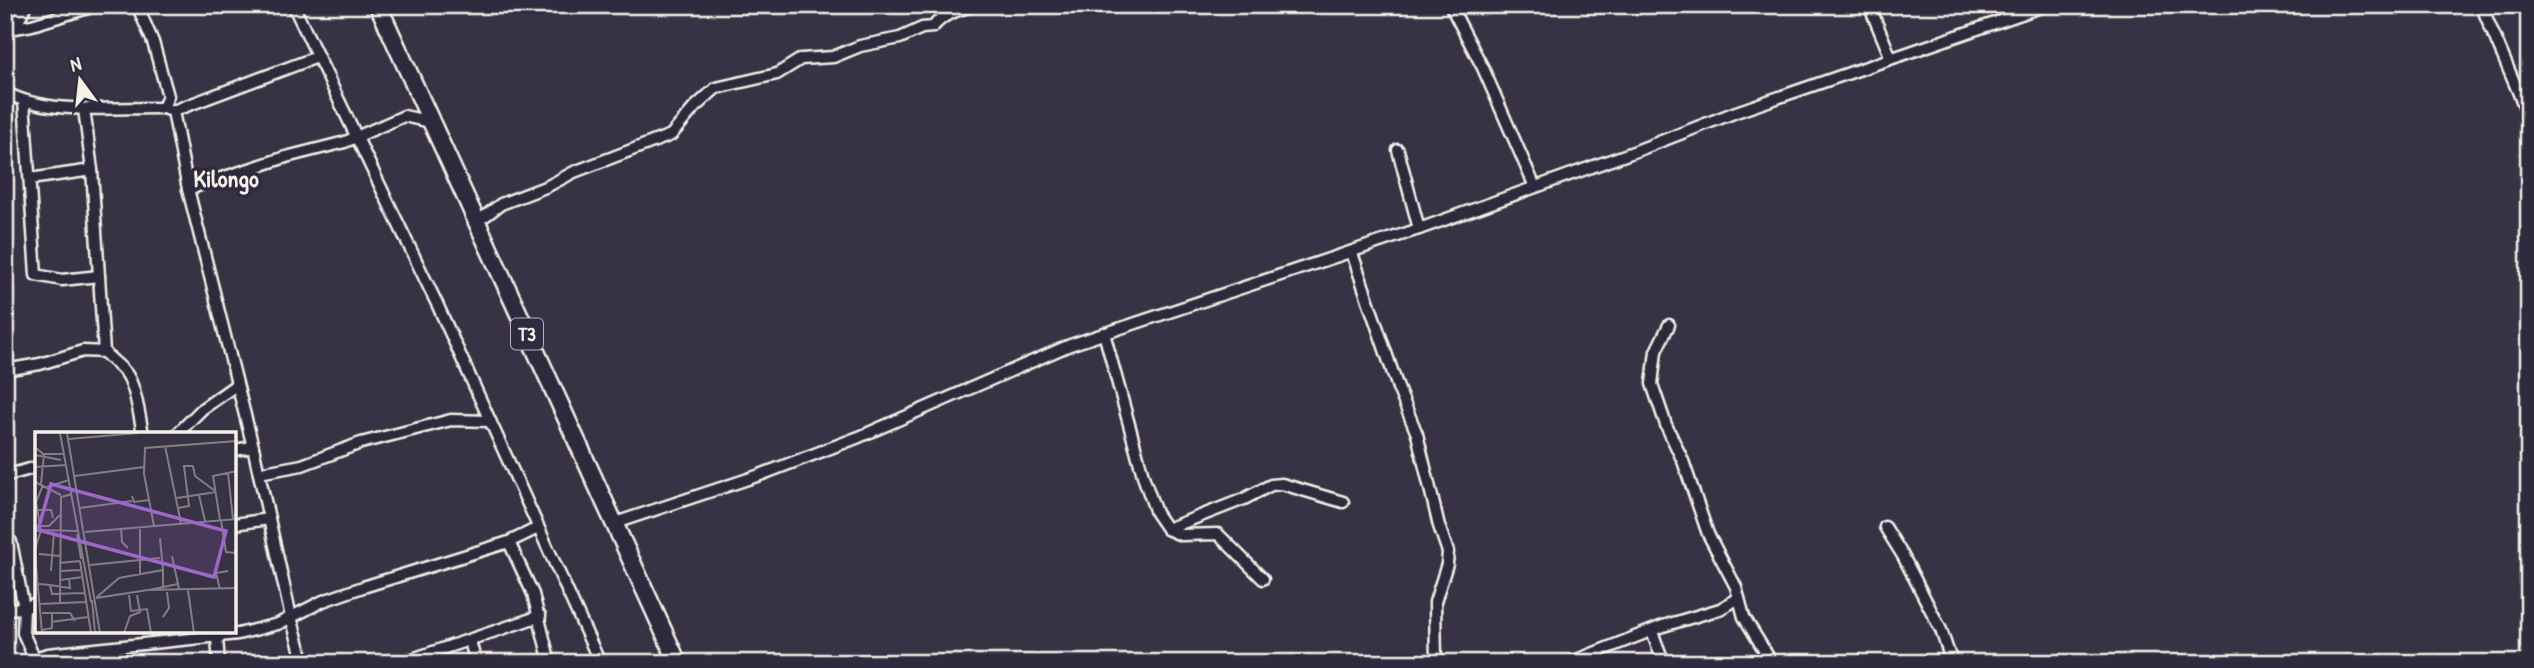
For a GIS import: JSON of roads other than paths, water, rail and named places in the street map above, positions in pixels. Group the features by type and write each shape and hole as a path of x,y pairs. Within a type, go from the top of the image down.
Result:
{"highway":[{"name":"T3","path":"378,5 678,663"}],"street":[{"path":"10,30 26,5"},
{"path":"10,30 98,5"},
{"path":"137,5 153,42 168,96 168,110 304,663"},
{"path":"293,5 438,306 600,663"},
{"path":"485,216 501,204 548,186 574,172 671,135 716,88 777,74 801,60 833,57 860,46 900,38 922,28 933,27 949,13 975,5"},
{"path":"1450,5 1483,68 1535,187"},
{"path":"1870,5 1891,58"},
{"path":"615,523 760,475 859,437 1070,345 1352,253 1736,112 2047,5"},
{"path":"2481,5 2529,117"},
{"path":"5,92 24,101 84,109 168,110 317,57"},
{"path":"24,101 36,275 62,280 99,276"},
{"path":"84,109 92,170 104,352 118,368 126,372 134,392 143,432"},
{"path":"188,189 357,137 404,116 431,122"},
{"path":"1398,150 1419,229"},
{"path":"30,179 92,170"},
{"path":"1352,253 1398,388 1417,434 1448,552 1435,602 1436,663"},
{"path":"1669,325 1656,351 1652,384 1666,425 1683,461 1707,534 1730,574 1744,617 1772,663"},
{"path":"1104,333 1156,513 1167,529 1181,535 1218,534 1263,579"},
{"path":"5,370 40,364 83,351 104,352"},
{"path":"178,432 202,409 236,385"},
{"path":"259,473 302,465 360,443 451,420 490,421"},
{"path":"236,450 253,447"},
{"path":"5,476 35,468"},
{"path":"1167,529 1244,499 1271,485 1282,484 1343,502"},
{"path":"236,524 269,519"},
{"path":"1885,527 1941,630 1952,663"},
{"path":"5,541 11,542 15,553 24,608 23,634 36,662 41,656 48,654 217,638 278,624 323,601 509,541 538,528"},
{"path":"509,541 533,594 550,663"},
{"path":"1569,663 1663,626 1720,609 1740,598"},
{"path":"5,609 24,608 35,604"},
{"path":"400,663 540,616"},
{"path":"1652,632 1664,663"},
{"path":"217,638 219,663"},
{"path":"470,641 476,663"}],"district":[{"name":"Kilongo","path":"226,179"}]}
